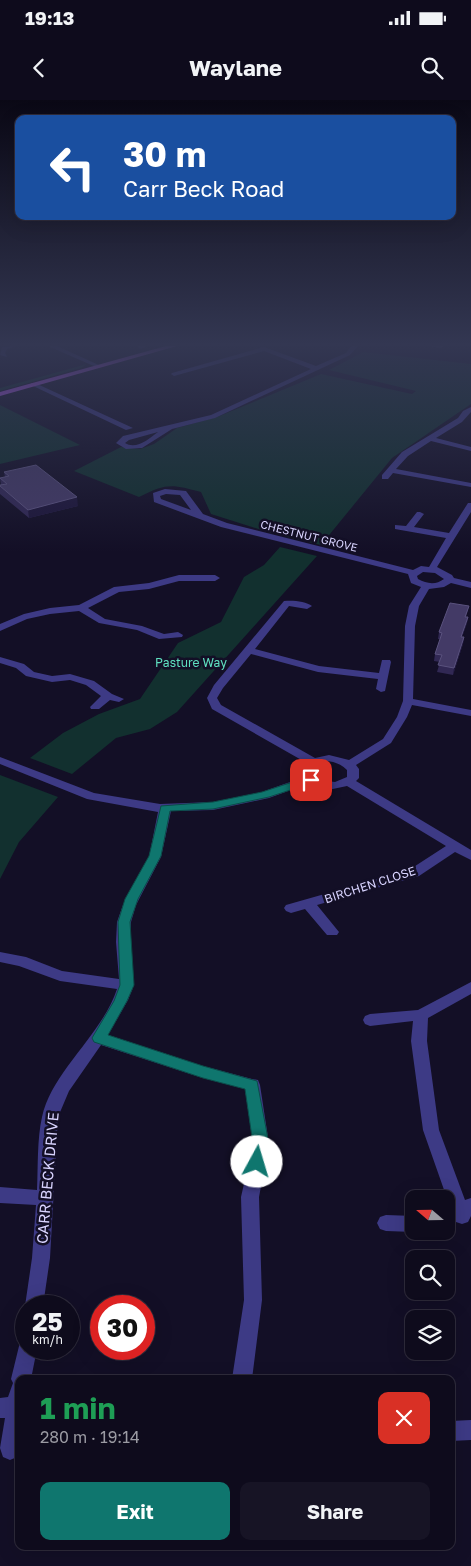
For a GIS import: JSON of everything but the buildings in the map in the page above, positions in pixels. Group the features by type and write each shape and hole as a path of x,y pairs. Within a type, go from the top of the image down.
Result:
{"street":[{"path":"99,414 129,428"},
{"path":"170,427 142,447 127,447 120,443 126,438 219,414"},
{"path":"385,477 405,454 460,419 463,414"},
{"path":"429,438 471,449"},
{"path":"393,466 471,485"},
{"name":"CHESTNUT GROVE","path":"200,516 183,493 164,491 156,496 157,500 224,526 413,573"},
{"path":"432,569 450,536 461,524 471,505"},
{"path":"408,529 420,514"},
{"path":"461,524 471,526"},
{"path":"398,527 450,536"},
{"path":"448,580 446,574 432,569 421,569 413,573 412,578 414,581 426,586 438,586 448,580 471,584"},
{"path":"0,628 24,618 50,611 81,608 117,589 149,586 179,578 215,578"},
{"path":"350,764 387,741 402,717 408,702 410,626 414,606 426,586"},
{"path":"307,606 287,603 212,698 216,707 313,762 332,758 350,764 354,773 348,782"},
{"path":"81,608 102,621 139,628 167,638 178,635"},
{"path":"158,648 163,642 159,636"},
{"path":"249,650 318,669 384,677"},
{"path":"0,660 20,666 30,674 52,679 70,677 90,683 108,696 119,699"},
{"path":"381,689 386,662"},
{"path":"95,707 108,696"},
{"path":"408,702 471,713"},
{"path":"0,760 91,796 165,808 213,806 265,794 311,780 329,786 348,782 471,856"},
{"path":"311,780 307,772 313,762"},
{"name":"CARR BECK DRIVE","path":"36,1295 41,1258 50,1117 54,1104 99,1038 127,985 124,922 132,899 155,856 165,808"},
{"name":"BIRCHEN CLOSE","path":"291,908 414,873 455,846"},
{"name":"BIRCHEN CLOSE","path":"308,904 332,932"},
{"path":"0,957 21,961 60,976 127,985"},
{"path":"370,1020 421,1015 471,987"},
{"path":"421,1015 420,1041 431,1130 460,1211"},
{"path":"99,1038 203,1072 252,1085 261,1144 250,1197 252,1300 243,1375"},
{"path":"0,1196 45,1198"},
{"path":"386,1224 405,1225"},
{"path":"22,1375 25,1360"},
{"path":"10,1450 11,1402"},
{"path":"455,1431 471,1430"}],"green space":[{"path":"0,414 19,414 80,445 0,464"},
{"path":"223,414 456,414 392,458 321,545 271,533 211,514 201,492 183,487 169,486 156,489 139,497 74,471 121,447 140,449 154,444 177,428"},
{"name":"Pasture Way","path":"280,547 317,556 177,712 150,729 116,738 72,774 30,758 63,733 99,714 140,699 178,643 221,622 244,577 264,565"},
{"path":"0,775 58,797 19,842 0,879"}],"route":[{"path":"257,1162 261,1144 252,1085 203,1072 99,1038 127,985 124,922 132,899 155,856 165,808 213,806 265,794 311,780"}]}
